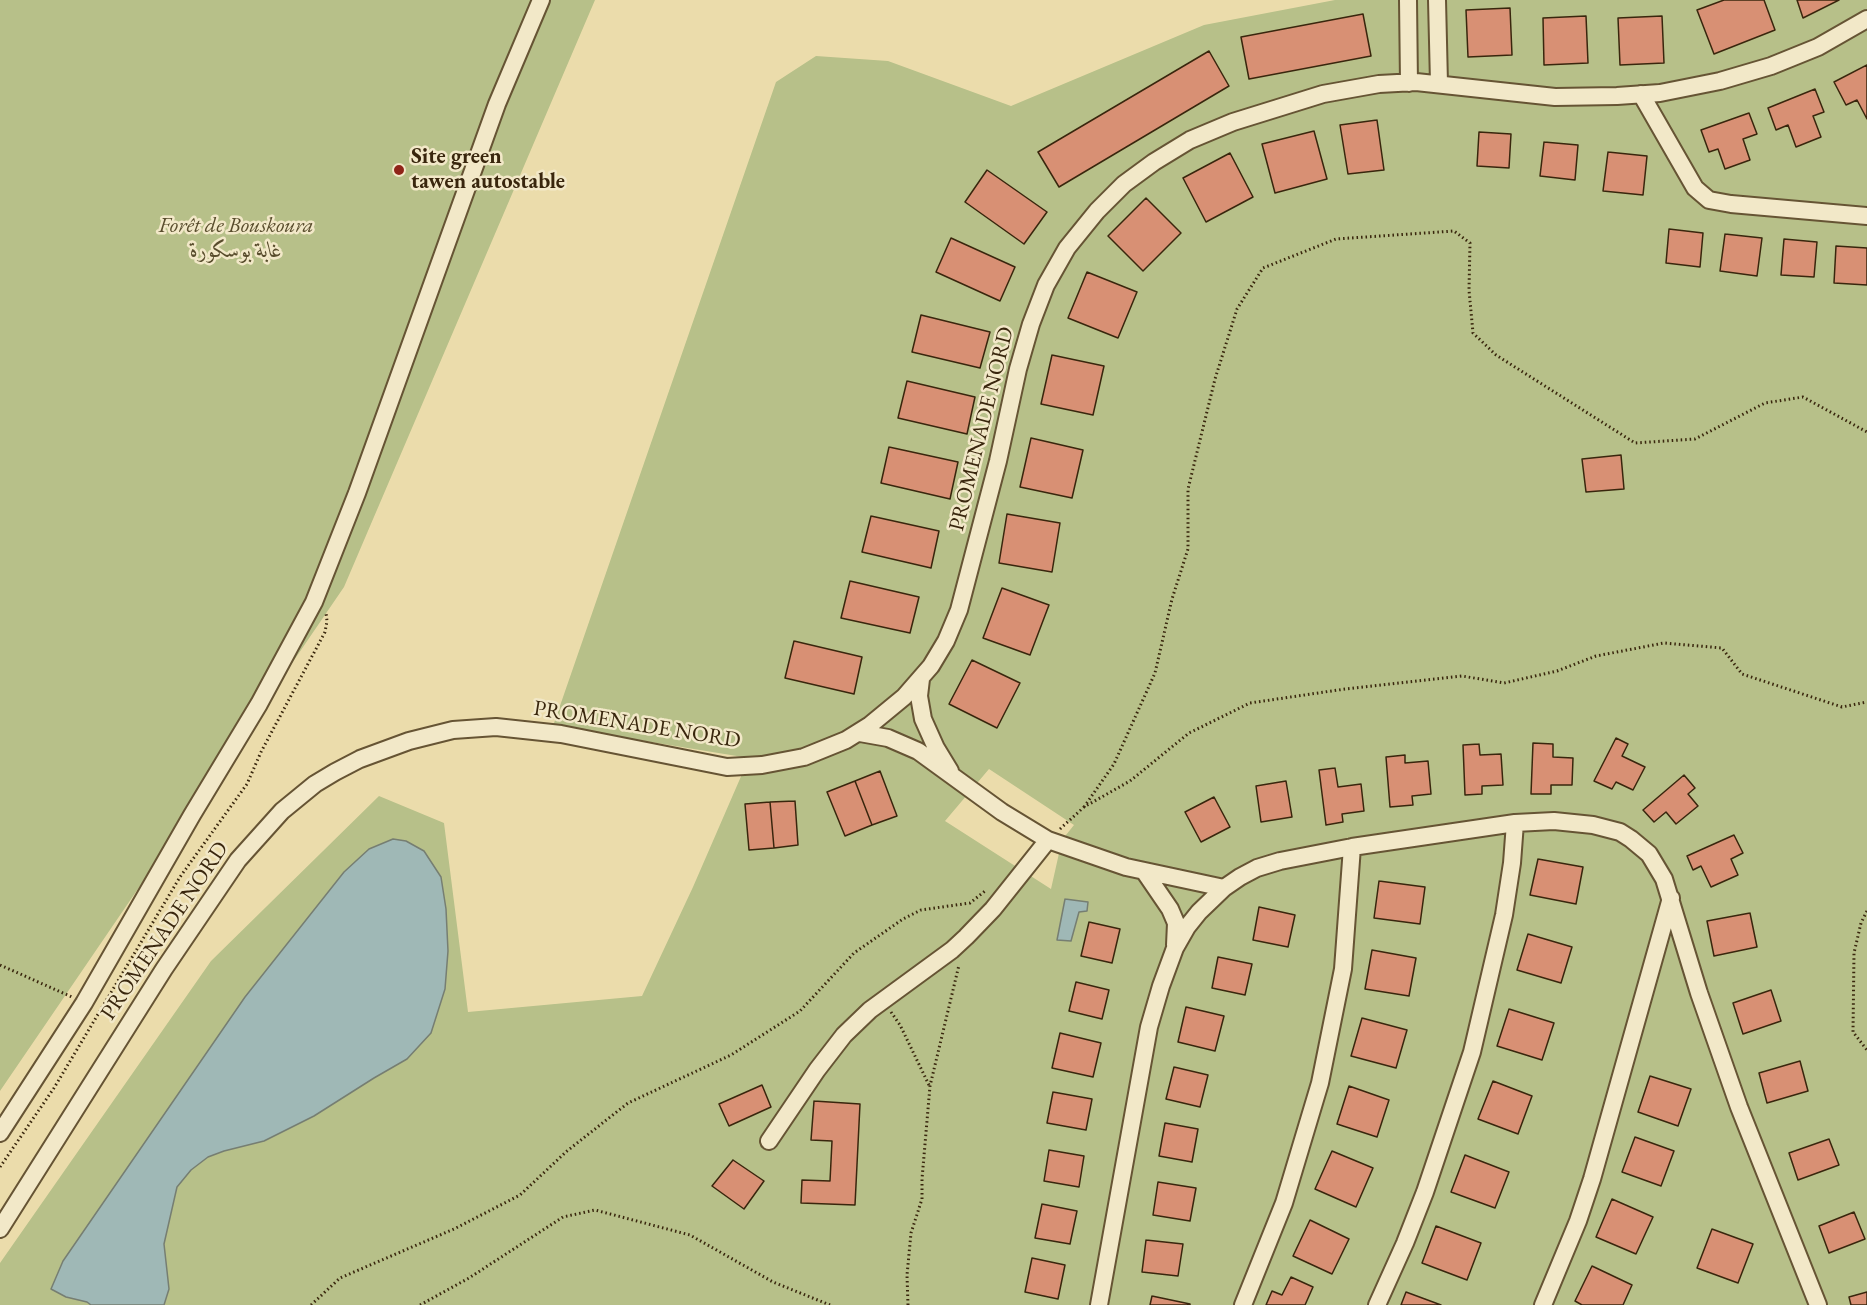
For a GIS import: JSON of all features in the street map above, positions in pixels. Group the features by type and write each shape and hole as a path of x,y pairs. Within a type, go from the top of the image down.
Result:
{"street":[{"path":"0,1133 84,1003 264,694 314,602 357,493 497,104 541,0"},
{"path":"1408,0 1409,83"},
{"path":"1437,0 1439,83"},
{"name":"PROMENADE NORD","path":"0,1229 158,979 238,860 282,811 315,784 335,772 360,759 409,741 466,729 496,727 561,734 727,767 762,765 804,757 830,748 860,733 904,697 932,666 946,640 962,599 998,461 1018,369 1031,324 1056,267 1083,228 1124,184 1154,162 1190,140 1241,119 1301,100 1379,84 1439,83 1555,97 1641,94 1684,88 1751,73 1818,47 1867,19"},
{"path":"1641,94 1695,188 1709,200 1867,216"},
{"path":"921,679 919,696 923,719 936,748 954,777"},
{"path":"860,733 888,738 918,751 1009,817 1048,840 1078,852 1144,871 1224,888"},
{"path":"1102,1302 1145,1041 1157,996 1175,948 1194,917 1224,888 1250,872 1269,864 1352,847 1515,823 1573,822 1606,827 1620,832 1649,854 1664,879 1699,993 1739,1107 1818,1305"},
{"path":"1377,1305 1406,1243 1472,1052 1504,915 1515,823"},
{"path":"769,1141 840,1040 870,1010 952,950 966,937 993,909 1048,840"},
{"path":"1243,1305 1284,1203 1320,1083 1342,969 1352,847"},
{"path":"1144,871 1161,893 1174,917 1177,934 1175,948"},
{"path":"1543,1305 1578,1221 1592,1179 1671,897"}],"path":[{"path":"1048,840 1084,807 1114,764 1155,673 1172,599 1188,549 1188,489 1215,379 1236,309 1263,268 1336,239 1454,231 1470,243 1469,291 1473,333 1496,355 1635,443 1695,439 1765,403 1803,397 1867,432"},
{"path":"0,1167 54,1088 180,877 247,784 261,752 325,632 326,613 314,602"},
{"path":"1084,807 1130,781 1189,733 1250,703 1345,689 1462,676 1504,683 1557,670 1596,656 1664,643 1722,648 1742,675 1842,707 1867,702"},
{"path":"311,1305 340,1278 454,1229 520,1196 567,1151 628,1103 730,1055 800,1011 854,953 903,919 921,910 970,903 993,885"},
{"path":"1867,910 1861,923 1854,953 1853,1032 1867,1050"},
{"path":"908,1305 907,1275 911,1233 922,1199 930,1086 966,937"},
{"path":"0,965 84,1003"},
{"path":"883,1000 900,1025 930,1086"},
{"path":"420,1305 469,1278 563,1217 595,1210 690,1235 773,1282 830,1305"}],"green space":[{"name":"Forêt de Bouskoura غابة بوسكورة","path":"0,0 595,0 344,587 0,1091"},
{"path":"1335,0 1867,0 1867,1305 0,1305 0,1263 211,961 379,796 444,823 468,1012 642,996 693,887 749,758 553,726 776,82 816,56 888,61 1011,106 1204,25","holes":["989,769 1074,825 1062,840 1051,889 945,821"]}],"water":[{"path":"393,839 406,841 424,851 441,877 446,909 448,951 445,989 431,1033 407,1059 314,1116 264,1141 208,1157 191,1170 177,1187 164,1244 169,1289 164,1305 91,1305 66,1297 51,1289 63,1261 245,997 344,872 369,849"},
{"path":"1065,899 1088,902 1087,911 1079,912 1071,941 1057,940"}],"building":[{"path":"1724,0 1764,0 1775,30 1714,54 1697,10"},
{"path":"1797,0 1839,0 1803,18"},
{"path":"1510,8 1512,55 1468,57 1466,10"},
{"path":"1363,14 1371,56 1249,79 1241,37"},
{"path":"1586,16 1588,63 1544,65 1543,18"},
{"path":"1662,16 1664,63 1620,65 1618,18"},
{"path":"1209,51 1229,86 1059,187 1038,152"},
{"path":"1867,65 1867,119 1857,100 1846,105 1834,82"},
{"path":"1815,89 1824,112 1813,116 1821,137 1796,147 1788,125 1776,130 1768,108"},
{"path":"1749,113 1757,134 1743,139 1750,160 1725,169 1718,149 1709,152 1701,130"},
{"path":"1377,120 1384,170 1348,174 1340,125"},
{"path":"1314,131 1327,179 1275,193 1262,144"},
{"path":"1479,132 1511,134 1509,168 1477,166"},
{"path":"1544,142 1578,145 1575,180 1540,176"},
{"path":"1608,152 1647,156 1643,195 1603,191"},
{"path":"1230,153 1253,197 1206,222 1183,178"},
{"path":"987,170 1047,212 1024,244 965,202"},
{"path":"1146,198 1181,233 1143,271 1108,236"},
{"path":"1669,229 1703,233 1700,267 1666,263"},
{"path":"1725,234 1762,238 1757,276 1720,271"},
{"path":"951,238 1015,267 1000,301 936,272"},
{"path":"1784,239 1817,242 1814,277 1781,275"},
{"path":"1836,246 1867,248 1867,285 1834,283"},
{"path":"1087,272 1137,292 1118,338 1068,318"},
{"path":"921,315 990,332 980,368 912,352"},
{"path":"1052,355 1104,366 1093,415 1041,404"},
{"path":"907,381 975,397 967,434 898,418"},
{"path":"1031,438 1083,450 1072,498 1020,487"},
{"path":"889,447 958,462 950,499 881,483"},
{"path":"1621,455 1624,489 1586,492 1582,459"},
{"path":"1007,514 1060,523 1052,572 999,563"},
{"path":"871,516 939,531 931,568 862,552"},
{"path":"850,581 919,597 910,633 841,618"},
{"path":"1002,588 1049,605 1030,655 983,638"},
{"path":"794,641 862,657 854,694 785,678"},
{"path":"972,660 1020,683 997,728 949,704"},
{"path":"1616,738 1628,744 1622,756 1645,767 1633,790 1616,782 1612,789 1594,781"},
{"path":"1533,743 1553,744 1553,757 1573,758 1572,785 1551,785 1551,794 1531,794"},
{"path":"1479,744 1480,755 1501,754 1503,785 1482,786 1482,794 1465,795 1463,745"},
{"path":"1405,755 1405,763 1428,761 1431,794 1412,796 1413,805 1390,807 1386,757"},
{"path":"1335,768 1338,787 1361,784 1364,811 1342,814 1343,822 1326,825 1319,770"},
{"path":"880,771 897,816 872,825 855,781"},
{"path":"1684,775 1695,788 1688,794 1698,806 1676,824 1666,812 1654,822 1643,810"},
{"path":"855,781 872,825 845,836 827,792"},
{"path":"1286,781 1292,817 1261,822 1256,786"},
{"path":"1214,797 1230,827 1201,842 1185,812"},
{"path":"795,801 798,845 774,848 770,802"},
{"path":"770,802 774,848 749,850 745,804"},
{"path":"1734,835 1743,853 1731,859 1738,875 1711,887 1701,866 1693,870 1687,856"},
{"path":"1538,859 1583,867 1576,904 1530,895"},
{"path":"1379,881 1425,887 1420,924 1374,918"},
{"path":"1259,907 1295,915 1288,947 1253,940"},
{"path":"1750,913 1757,947 1714,956 1707,921"},
{"path":"1089,922 1120,929 1112,963 1081,956"},
{"path":"1528,934 1572,947 1561,983 1517,970"},
{"path":"1372,950 1416,958 1409,996 1365,989"},
{"path":"1218,957 1252,964 1245,995 1212,988"},
{"path":"1076,982 1109,990 1102,1019 1069,1011"},
{"path":"1771,990 1781,1021 1743,1034 1733,1003"},
{"path":"1186,1007 1224,1016 1215,1051 1178,1042"},
{"path":"1509,1009 1554,1023 1542,1060 1497,1046"},
{"path":"1362,1018 1407,1030 1396,1068 1351,1056"},
{"path":"1060,1033 1101,1043 1093,1077 1052,1068"},
{"path":"1800,1061 1808,1091 1767,1103 1759,1073"},
{"path":"1174,1067 1208,1075 1200,1107 1166,1099"},
{"path":"1650,1076 1691,1089 1678,1126 1638,1112"},
{"path":"1493,1081 1532,1096 1518,1134 1478,1119"},
{"path":"762,1085 771,1107 729,1126 719,1104"},
{"path":"1349,1086 1389,1100 1377,1137 1337,1124"},
{"path":"1053,1092 1092,1099 1086,1130 1047,1123"},
{"path":"814,1101 860,1104 855,1205 801,1203 802,1180 830,1181 832,1141 811,1140"},
{"path":"1165,1123 1198,1129 1192,1162 1159,1156"},
{"path":"1635,1137 1674,1151 1661,1186 1622,1172"},
{"path":"1829,1139 1839,1165 1798,1180 1789,1153"},
{"path":"1049,1150 1084,1156 1079,1187 1044,1181"},
{"path":"1332,1151 1373,1168 1356,1207 1315,1189"},
{"path":"1465,1155 1509,1172 1495,1208 1451,1192"},
{"path":"733,1160 764,1181 744,1209 712,1186"},
{"path":"1158,1182 1196,1188 1190,1221 1153,1215"},
{"path":"1612,1199 1653,1217 1636,1254 1596,1237"},
{"path":"1042,1204 1077,1211 1070,1244 1035,1238"},
{"path":"1854,1212 1865,1239 1829,1253 1819,1226"},
{"path":"1310,1220 1349,1239 1332,1274 1293,1256"},
{"path":"1436,1226 1481,1243 1467,1280 1422,1263"},
{"path":"1712,1229 1753,1244 1738,1283 1697,1268"},
{"path":"1146,1240 1183,1244 1178,1276 1142,1272"},
{"path":"1032,1258 1065,1265 1058,1299 1025,1292"},
{"path":"1592,1266 1632,1285 1623,1305 1582,1305 1575,1301"},
{"path":"1291,1277 1313,1287 1305,1305 1266,1305 1272,1291 1282,1295"},
{"path":"1406,1292 1441,1305 1401,1305"},
{"path":"1867,1292 1867,1305 1851,1305 1849,1297"},
{"path":"1152,1296 1190,1304 1190,1305 1150,1305"}],"place":[{"name":"Site green tawen autostable","path":"399,170"}]}
